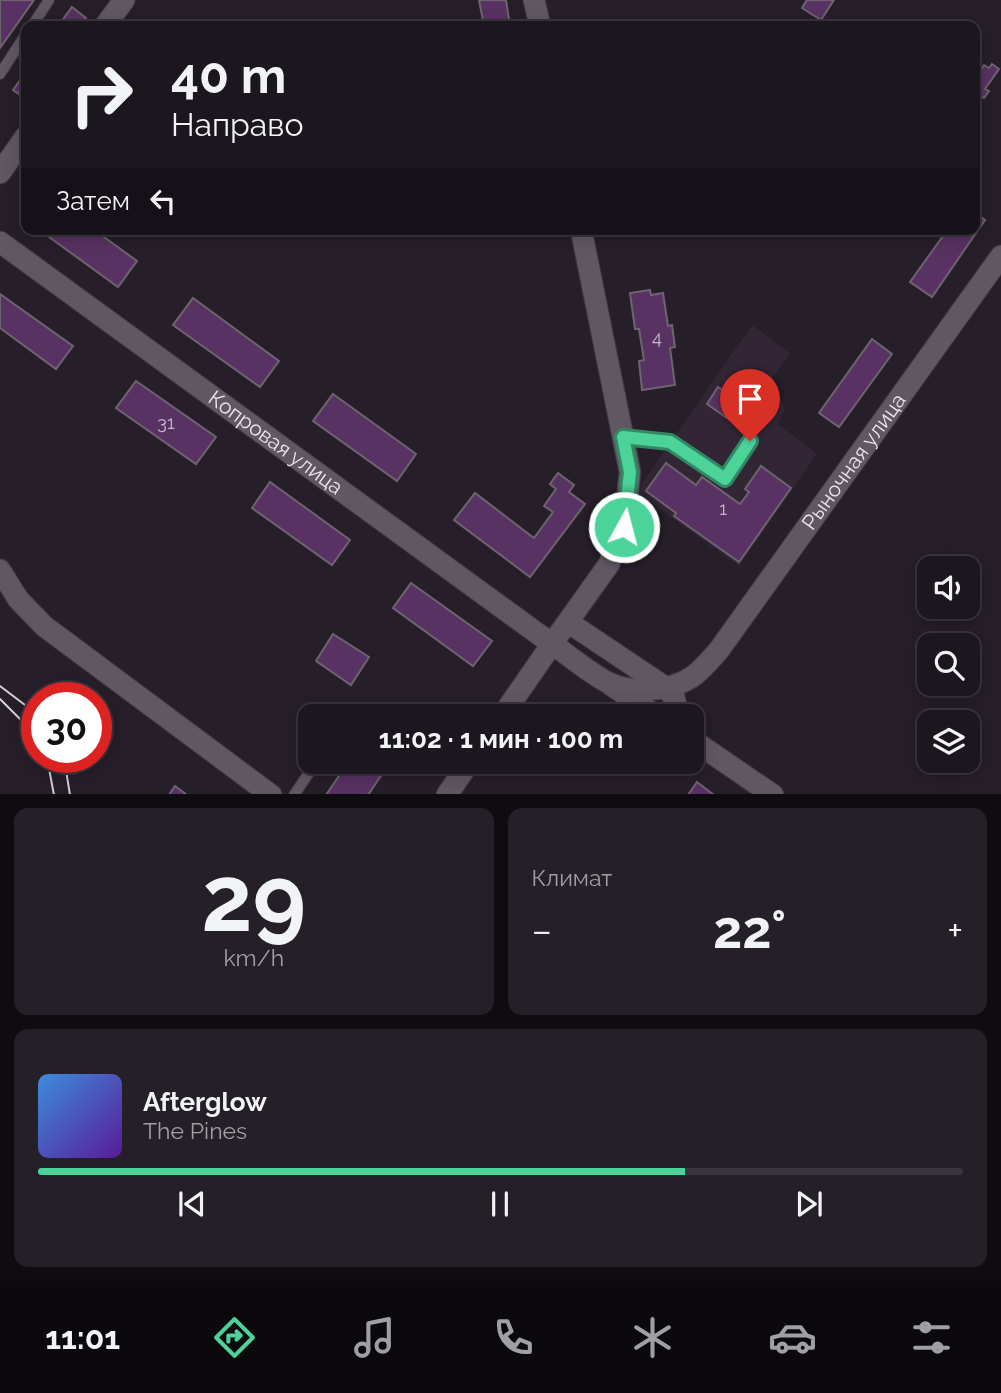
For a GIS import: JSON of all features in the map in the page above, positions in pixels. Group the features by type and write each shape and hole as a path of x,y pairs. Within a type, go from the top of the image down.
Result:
{"street":[{"path":"109,21 124,0"},
{"path":"534,0 539,21"},
{"path":"0,173 21,143"},
{"path":"510,704 609,564 624,527 630,472 582,235"},
{"name":"Копровая улица","path":"0,242 606,681"},
{"name":"Рыночная улица","path":"606,681 623,688 665,687 680,683 695,675 719,650 1001,256"},
{"path":"0,570 18,599 44,626 271,794"},
{"path":"568,622 665,687 674,697 676,704"},
{"path":"641,670 662,673 682,671 705,664"},
{"path":"606,681 640,704"},
{"path":"704,747 773,794"},
{"path":"447,794 461,774"}],"lane":[{"path":"35,21 49,0"},
{"path":"0,74 21,42"},
{"path":"623,437 670,442 725,479 750,441"},
{"path":"294,794 308,774"}],"shaded area":[{"path":"752,325 790,353 773,377 785,409 778,424 817,454 739,566 636,492"}],"building":[{"path":"0,0 34,0 0,48"},
{"path":"479,0 506,0 509,21 483,21"},
{"path":"807,0 834,0 821,20 802,8"},
{"path":"72,7 86,18 84,21 62,21"},
{"path":"992,64 999,69 985,89 989,91 984,98 980,95 980,71 984,65 989,68"},
{"path":"21,79 21,96 13,90"},
{"path":"46,235 101,235 137,261 118,287"},
{"path":"944,235 975,235 932,297 910,282"},
{"path":"650,290 651,295 663,293 668,326 672,325 675,347 670,348 675,385 642,390 639,361 644,360 639,329 635,329 630,293"},
{"path":"0,294 73,346 56,369 0,328"},
{"path":"193,298 279,361 260,387 173,325"},
{"path":"872,339 892,354 839,427 819,413"},
{"path":"136,381 216,437 196,464 116,408"},
{"path":"718,387 752,410 740,427 707,404"},
{"path":"333,394 416,454 397,481 313,421"},
{"path":"666,463 696,485 702,477 740,504 749,492 745,489 761,466 791,488 739,562 674,516 676,513 646,491"},
{"path":"558,473 574,485 569,492 585,504 530,577 454,520 475,493 534,538 553,512 544,506 556,489 550,484"},
{"path":"270,482 350,540 332,565 252,508"},
{"path":"411,583 492,641 473,666 393,608"},
{"path":"333,634 369,657 351,685 316,661"},
{"path":"340,774 382,774 369,794 327,794"},
{"path":"697,782 713,794 689,794"},
{"path":"175,786 186,794 170,794"}],"tram line":[{"path":"0,686 21,702"},
{"path":"0,699 21,720"},
{"path":"50,773 54,794"},
{"path":"66,773 70,794"}],"route":[{"path":"624,527 630,472 623,437 670,442 725,479 750,441"}]}
